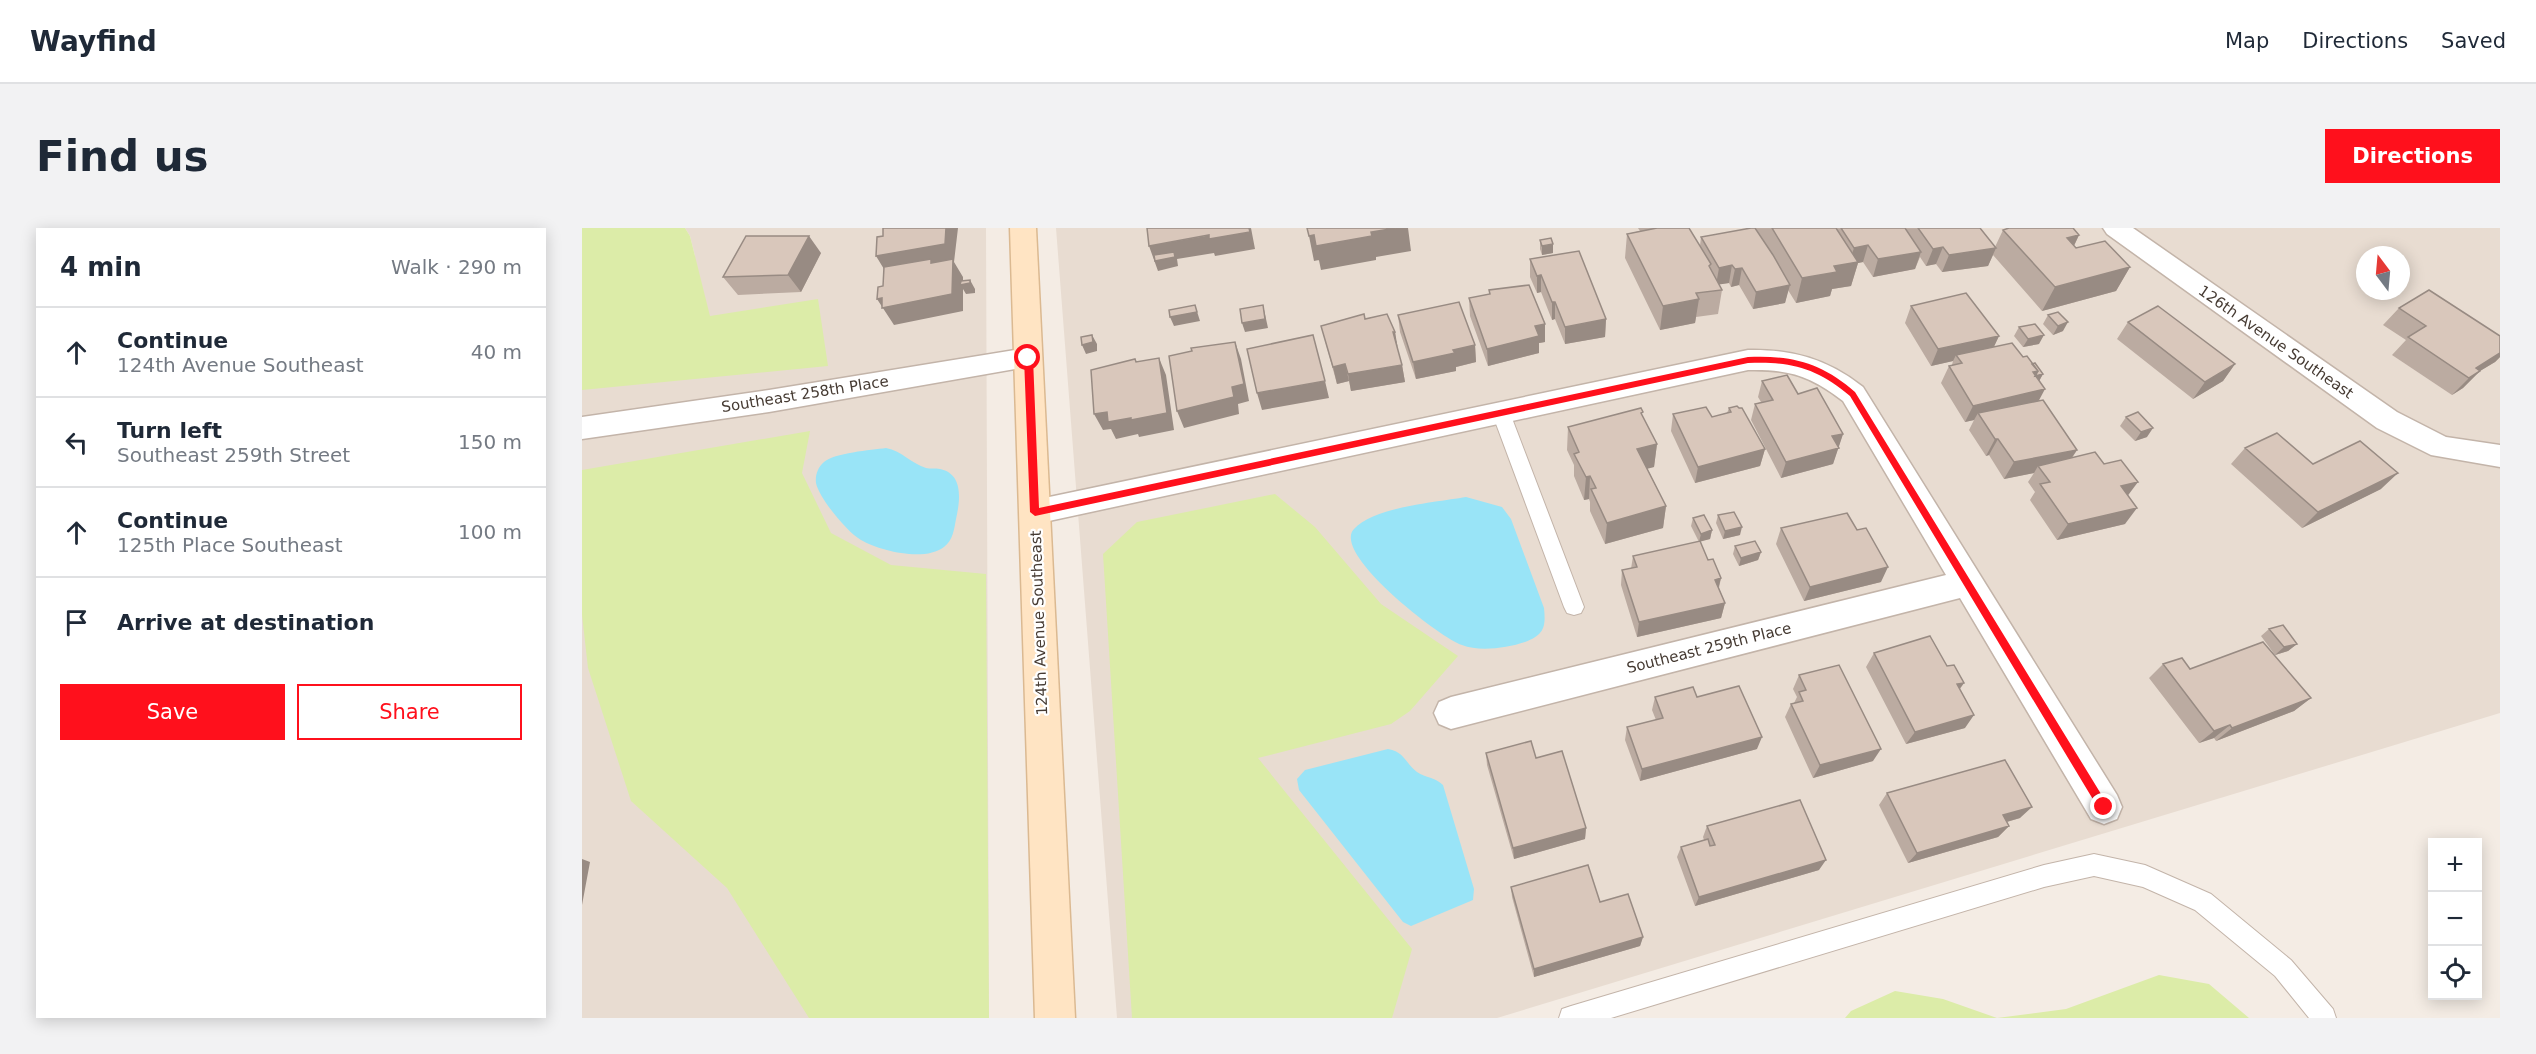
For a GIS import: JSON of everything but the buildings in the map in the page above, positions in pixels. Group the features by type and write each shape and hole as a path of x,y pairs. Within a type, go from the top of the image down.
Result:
{"street":[{"name":"124th Avenue Southeast","path":"1023,228 1055,1018"},
{"name":"126th Avenue Southeast","path":"2116,228 2386,420 2441,447 2500,456"},
{"name":"Southeast 258th Place","path":"582,428 769,401 1028,358"},
{"path":"1035,512 1748,360 1776,359 1797,363 1834,378 1852,394 2104,807"},
{"name":"Southeast 259th Place","path":"1451,713 1967,583"}],"lane":[{"path":"1501,413 1574,607"},
{"path":"1571,1018 2044,876 2094,865 2145,876 2203,902 2283,968 2324,1018"}],"shaded area":[{"path":"685,228 986,228 989,1018 582,1018 582,273 695,256 690,236"},
{"path":"1056,228 2500,228 2500,713 1497,1018 1117,1018"}],"green space":[{"path":"582,228 685,228 690,236 710,316 818,299 828,366 582,390"},
{"path":"810,431 802,473 831,533 891,565 986,574 989,1018 809,1018 727,888 631,801 588,668 582,615 582,470"},
{"path":"1275,494 1315,527 1381,604 1458,656 1410,711 1391,724 1258,758 1412,949 1392,1018 1132,1018 1103,554 1137,522"},
{"path":"2159,975 2209,984 2249,1018 1997,1018 2066,1009"},
{"path":"1895,991 1943,999 1997,1018 1845,1018 1851,1011"}],"water":[{"path":"886,448 921,466 948,472 957,482 959,504 953,534 944,547 926,554 914,554 891,551 869,544 848,530 822,497 816,480 817,471 822,464 836,456"},
{"path":"1466,497 1502,507 1511,519 1544,608 1545,620 1540,633 1525,642 1485,649 1462,645 1450,639 1391,593 1358,556 1351,541 1354,529 1376,515"},
{"path":"1388,749 1401,755 1417,772 1443,785 1474,889 1473,900 1411,926 1403,922 1299,790 1297,779 1305,770"}],"route":[{"path":"1028,358 1035,512 1748,360 1776,359 1817,370 1834,378 1852,394 2104,807"}]}
